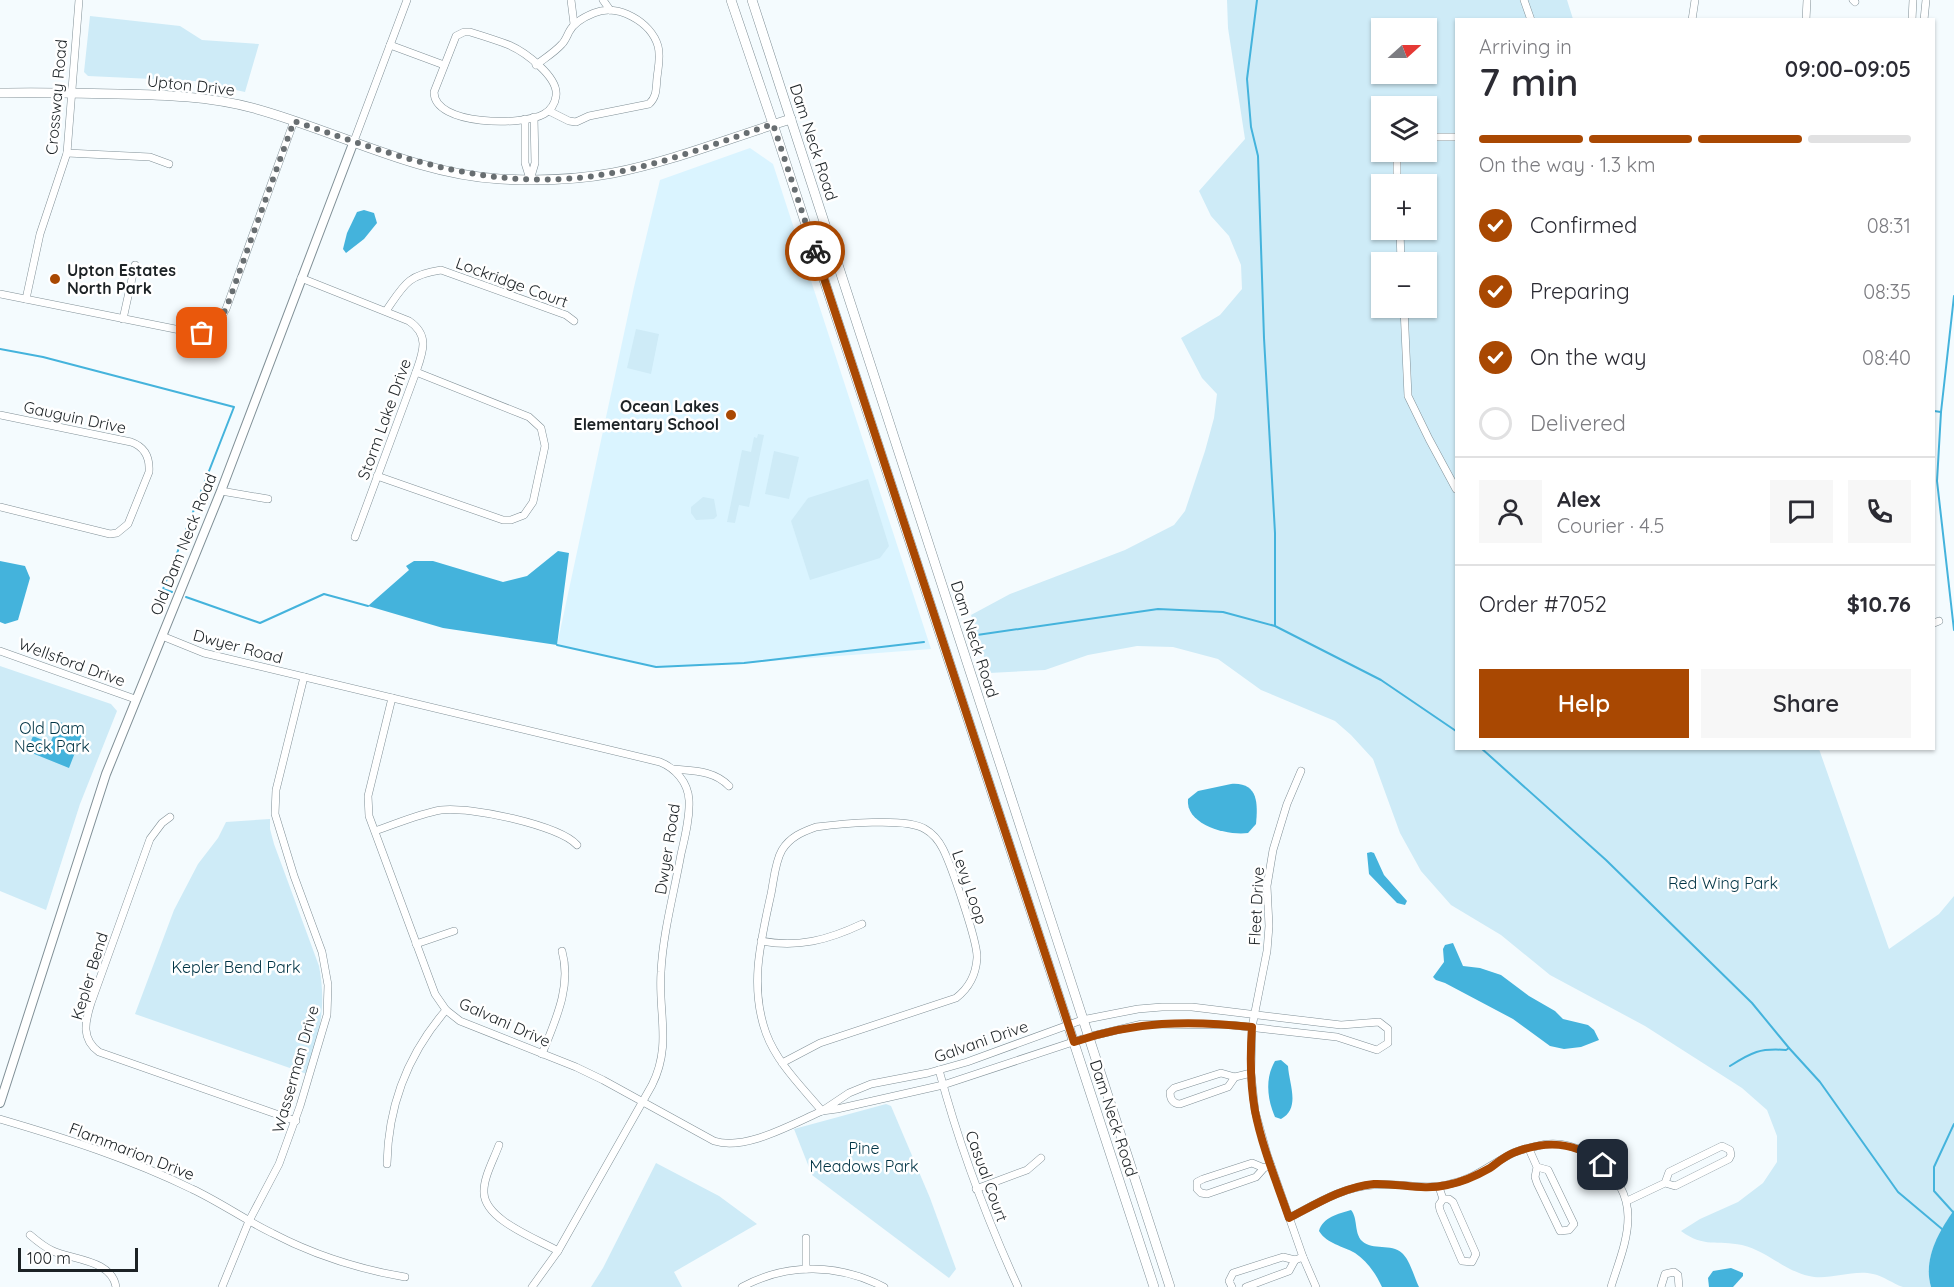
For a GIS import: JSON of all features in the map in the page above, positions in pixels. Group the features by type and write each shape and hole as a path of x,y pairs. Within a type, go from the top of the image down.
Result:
{"main road":[{"name":"Dam Neck Road","path":"730,0 773,124 1154,1287"},
{"name":"Dam Neck Road","path":"752,0 1170,1287"},
{"name":"Upton Drive","path":"0,93 71,92 180,95 205,98 255,108 438,168 498,179 583,178 641,167 791,119"},
{"path":"868,415 886,410"}],"street":[{"name":"Crossway Road","path":"26,299 40,234 67,153 79,0"},
{"name":"Old Dam Neck Road","path":"0,1103 106,774 221,491 407,0"},
{"path":"571,0 574,24"},
{"path":"603,0 610,10"},
{"path":"1524,0 1531,18"},
{"path":"1692,18 1695,0"},
{"path":"1806,18 1807,0"},
{"path":"1913,0 1912,16 1924,16 1926,0"},
{"path":"536,65 562,45 574,24 595,12 610,10 627,14 651,33 656,40 660,57 653,100 644,106 589,116 576,122 568,121 549,111"},
{"path":"470,32 510,46 551,77 556,86 556,100 549,111 541,116 504,121 474,120 441,108 435,102 434,93 456,36 470,32"},
{"path":"390,45 444,65"},
{"path":"530,180 535,163 534,117"},
{"path":"525,119 525,163 530,180"},
{"path":"0,294 195,333 209,330 215,326 226,309 294,121"},
{"path":"1437,137 1455,137"},
{"path":"67,153 150,157 170,164"},
{"path":"123,319 135,265"},
{"name":"Lockridge Court","path":"386,311 405,283 423,272 441,270 566,315 574,321"},
{"name":"Storm Lake Drive","path":"301,278 410,321 422,335 424,346 416,372 355,537"},
{"path":"1404,318 1408,396 1455,487"},
{"path":"377,476 503,520 511,520 524,515 533,502 546,446 544,435 536,423 519,413 416,372"},
{"name":"Gauguin Drive","path":"0,415 136,444 145,452 150,465 128,524 117,533 102,534 0,507"},
{"path":"221,491 268,499"},
{"name":"Dwyer Road","path":"162,636 204,653 660,762 674,769 685,784 689,800 686,830 663,947 660,987 665,1038 657,1076 558,1251 532,1287"},
{"name":"Wellsford Drive","path":"0,651 135,699"},
{"name":"Wasserman Drive","path":"222,1287 249,1221 279,1164 296,1121 327,1015 326,968 322,952 294,876 275,814 276,790 304,677"},
{"name":"Galvani Drive","path":"392,698 368,796 369,816 435,994 446,1010 460,1021 585,1071 714,1141 731,1144 748,1142 822,1111 943,1084 1088,1036 1142,1024 1252,1027 1340,1037 1377,1050 1388,1043 1389,1036 1388,1029 1378,1022 1341,1025 1192,1007 1138,1009 1082,1020 967,1062 862,1087 831,1103 822,1111"},
{"path":"674,769 711,774 719,777 729,786"},
{"name":"Fleet Drive","path":"1301,771 1287,804 1273,850 1267,886 1269,927 1267,951 1252,1027 1251,1073 1255,1111 1267,1166 1289,1218 1299,1258 1316,1287"},
{"path":"375,831 429,813 457,809 472,810 561,833 577,845"},
{"name":"Kepler Bend","path":"170,817 150,838 87,1015 86,1036 93,1048 99,1052 296,1121"},
{"name":"Levy Loop","path":"782,1063 820,1043 956,998 973,977 977,955 976,945 944,851 924,828 899,821 816,827 791,839 778,858 757,967 758,1003 766,1034 782,1063 822,1111"},
{"path":"761,941 776,944 806,944 837,936 862,924"},
{"path":"416,944 454,931"},
{"path":"542,1054 563,996 566,969 562,951"},
{"path":"387,1164 391,1117 402,1082 427,1034 446,1010"},
{"name":"Casual Court","path":"939,1070 976,1189 1018,1287"},
{"path":"1235,1077 1230,1086 1225,1089 1180,1104 1174,1103 1171,1098 1170,1092 1174,1088 1216,1074 1226,1073 1235,1077 1251,1073"},
{"name":"Flammarion Drive","path":"0,1119 76,1143 160,1174 293,1243 331,1259 360,1268 405,1277"},
{"path":"1289,1218 1339,1192 1385,1184 1439,1187 1472,1178 1512,1153 1553,1144 1576,1147 1587,1152 1611,1172 1627,1201 1627,1238 1611,1287"},
{"path":"498,1145 485,1185 485,1201 488,1208 502,1221 558,1251"},
{"path":"1627,1201 1665,1183 1675,1186 1728,1159 1731,1155 1730,1150 1722,1146 1669,1172 1665,1183"},
{"path":"1529,1149 1537,1167 1535,1178 1560,1231 1569,1230 1574,1224 1548,1170 1537,1167"},
{"path":"976,1189 1027,1170 1041,1158"},
{"path":"1254,1163 1267,1166 1256,1177 1207,1194 1197,1189 1199,1180 1232,1169 1254,1163"},
{"path":"1439,1187 1443,1199"},
{"path":"1443,1199 1453,1202 1476,1254 1472,1262 1462,1261 1440,1210 1439,1205 1443,1199"},
{"path":"30,1234 50,1250 104,1268 113,1277 116,1287"},
{"path":"806,1238 806,1269"},
{"path":"1232,1287 1229,1281 1233,1273 1283,1257 1299,1258"},
{"path":"1246,1287 1289,1270 1299,1258"},
{"path":"742,1287 776,1274 806,1269 840,1271 860,1276 884,1287"},
{"path":"1661,1287 1665,1274 1674,1272 1678,1275 1679,1287"}],"shaded area":[{"name":"Ocean Lakes Elementary School","path":"750,148 773,164 931,649 656,667 557,645 634,287 660,180"}],"green space":[{"name":"Red Wing Park","path":"1227,0 1567,0 1573,18 1455,18 1455,750 1819,750 1889,949 1939,914 1954,896 1954,1210 1938,1237 1931,1256 1929,1276 1931,1287 1903,1287 1881,1276 1865,1273 1824,1277 1809,1276 1792,1270 1751,1248 1742,1245 1704,1242 1681,1231 1700,1219 1738,1202 1763,1183 1777,1162 1777,1136 1767,1110 1742,1088 1645,1026 1550,975 1501,935 1451,905 1421,871 1400,833 1373,759 1335,721 1261,690 1218,659 1173,647 1137,646 1088,655 1045,670 989,673 971,615 1010,594 1125,550 1174,525 1185,511 1205,451 1214,418 1217,394 1202,378 1181,338 1220,315 1242,289 1241,265 1229,236 1211,216 1199,191 1245,139 1228,28"},
{"path":"90,16 180,26 202,40 259,44 245,92 195,81 88,76 84,72"},
{"path":"636,329 659,334 651,374 627,368"},
{"path":"758,434 764,435 749,507 739,505 735,523 727,522 742,450 751,452 754,437 757,438"},
{"path":"774,451 799,457 789,499 765,494"},
{"path":"868,479 889,546 880,558 810,580 791,521 808,498"},
{"path":"703,497 714,499 717,516 714,519 696,520 691,513 691,507"},
{"name":"Old Dam Neck Park","path":"0,666 111,704 117,711 80,804 46,910 0,891"},
{"name":"Kepler Bend Park","path":"270,819 274,844 319,966 322,1008 307,1074 135,1014 174,910 198,864 218,838 226,822"},
{"name":"Pine Meadows Park","path":"886,1104 891,1106 930,1198 956,1269 949,1278 812,1175 794,1129"},
{"path":"656,1163 719,1196 757,1224 674,1272 682,1287 591,1287 603,1268"}],"water":[{"path":"364,210 374,213 377,223 364,239 346,253 343,249 347,233 357,212"},
{"path":"558,551 569,553 557,645 443,628 368,606 409,570 406,566 414,561 433,561 503,582 527,576"},
{"path":"0,561 25,566 30,578 18,620 5,624 0,622"},
{"path":"60,722 83,732 69,768 27,751 33,736 50,743"},
{"path":"1231,784 1247,786 1254,795 1257,809 1256,824 1248,833 1230,833 1209,827 1193,816 1189,808 1188,799 1198,791"},
{"path":"1367,853 1374,853 1384,875 1407,901 1405,905 1397,903 1369,874"},
{"path":"1453,943 1463,966 1480,968 1501,975 1529,996 1555,1011 1563,1019 1588,1025 1594,1030 1599,1040 1581,1047 1564,1049 1550,1046 1513,1019 1436,980 1433,977 1444,962 1443,949 1445,945"},
{"path":"1281,1060 1288,1066 1292,1102 1291,1109 1281,1119 1275,1117 1270,1103 1268,1081 1275,1061"},
{"path":"1351,1210 1362,1241 1371,1246 1393,1248 1402,1253 1410,1264 1419,1287 1382,1287 1371,1268 1359,1256 1322,1235 1319,1231 1324,1222"},
{"path":"1954,1210 1954,1287 1931,1287 1929,1266 1933,1247"},
{"path":"1731,1268 1743,1273 1733,1287 1709,1287 1708,1278 1713,1271"}],"waterway":[{"path":"1257,0 1247,79 1251,127 1258,156 1264,338 1275,533 1275,626"},
{"path":"1954,296 1941,412 1937,481 1954,630"},
{"path":"0,349 43,357 234,407 163,589 172,592"},
{"path":"1935,411 1941,412"},
{"path":"186,597 260,623 324,594 368,606"},
{"path":"977,635 1158,609 1223,612 1275,626 1381,680 1455,730"},
{"path":"557,645 656,667 744,663 924,642"},
{"path":"1483,750 1606,860 1752,1003 1820,1082 1898,1192 1942,1229"},
{"path":"1730,1066 1756,1052 1789,1048"},
{"path":"1953,1212 1934,1191 1934,1167 1954,1124"}],"way so far":[{"path":"202,333 215,326 226,309 294,121 438,168 498,179 530,180 583,178 641,167 773,124 815,251"}],"place":[{"name":"Upton Estates North Park","path":"55,279"},
{"name":"Ocean Lakes Elementary School","path":"731,415"}],"route":[{"path":"815,251 1074,1042 1088,1036 1142,1024 1217,1024 1252,1027 1251,1073 1255,1111 1289,1218 1339,1192 1364,1186 1385,1184 1439,1187 1460,1182 1472,1178 1512,1153 1538,1146 1553,1144 1576,1147 1587,1152 1603,1165"}]}
